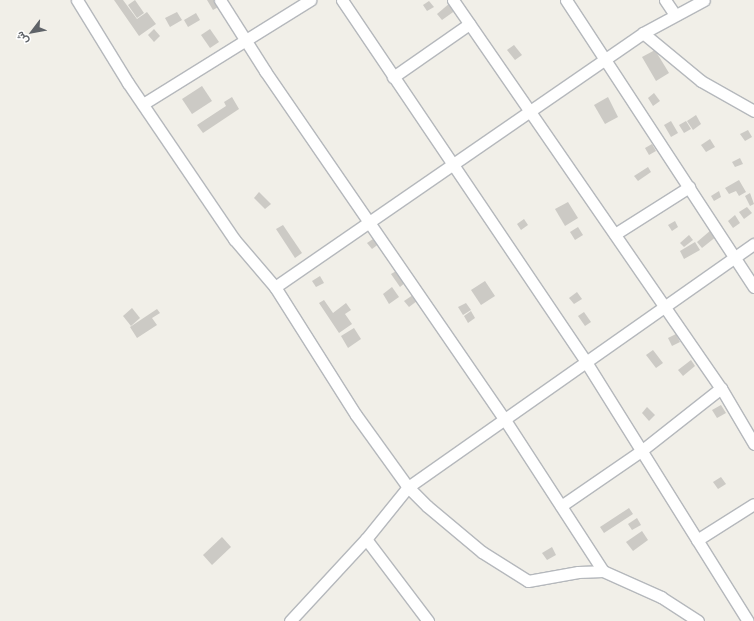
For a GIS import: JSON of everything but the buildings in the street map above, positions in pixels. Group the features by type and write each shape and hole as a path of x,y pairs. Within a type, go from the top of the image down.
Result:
{"street":[{"path":"77,0 143,104 234,239 274,287 356,415 408,487 482,552 528,581 578,572 603,571 661,597 698,621"},
{"path":"220,0 245,40 505,420 603,571"},
{"path":"143,104 310,0"},
{"path":"342,0 586,362 748,621"},
{"path":"453,0 721,388 754,444"},
{"path":"566,0 606,58 754,287"},
{"path":"665,0 675,15"},
{"path":"274,287 643,33 704,0"},
{"path":"393,77 469,24"},
{"path":"643,33 701,81 754,111"},
{"path":"615,234 690,187"},
{"path":"290,621 366,539 408,487 754,244"},
{"path":"561,506 641,451 721,388"},
{"path":"697,540 754,504"},
{"path":"366,539 428,621"}]}
